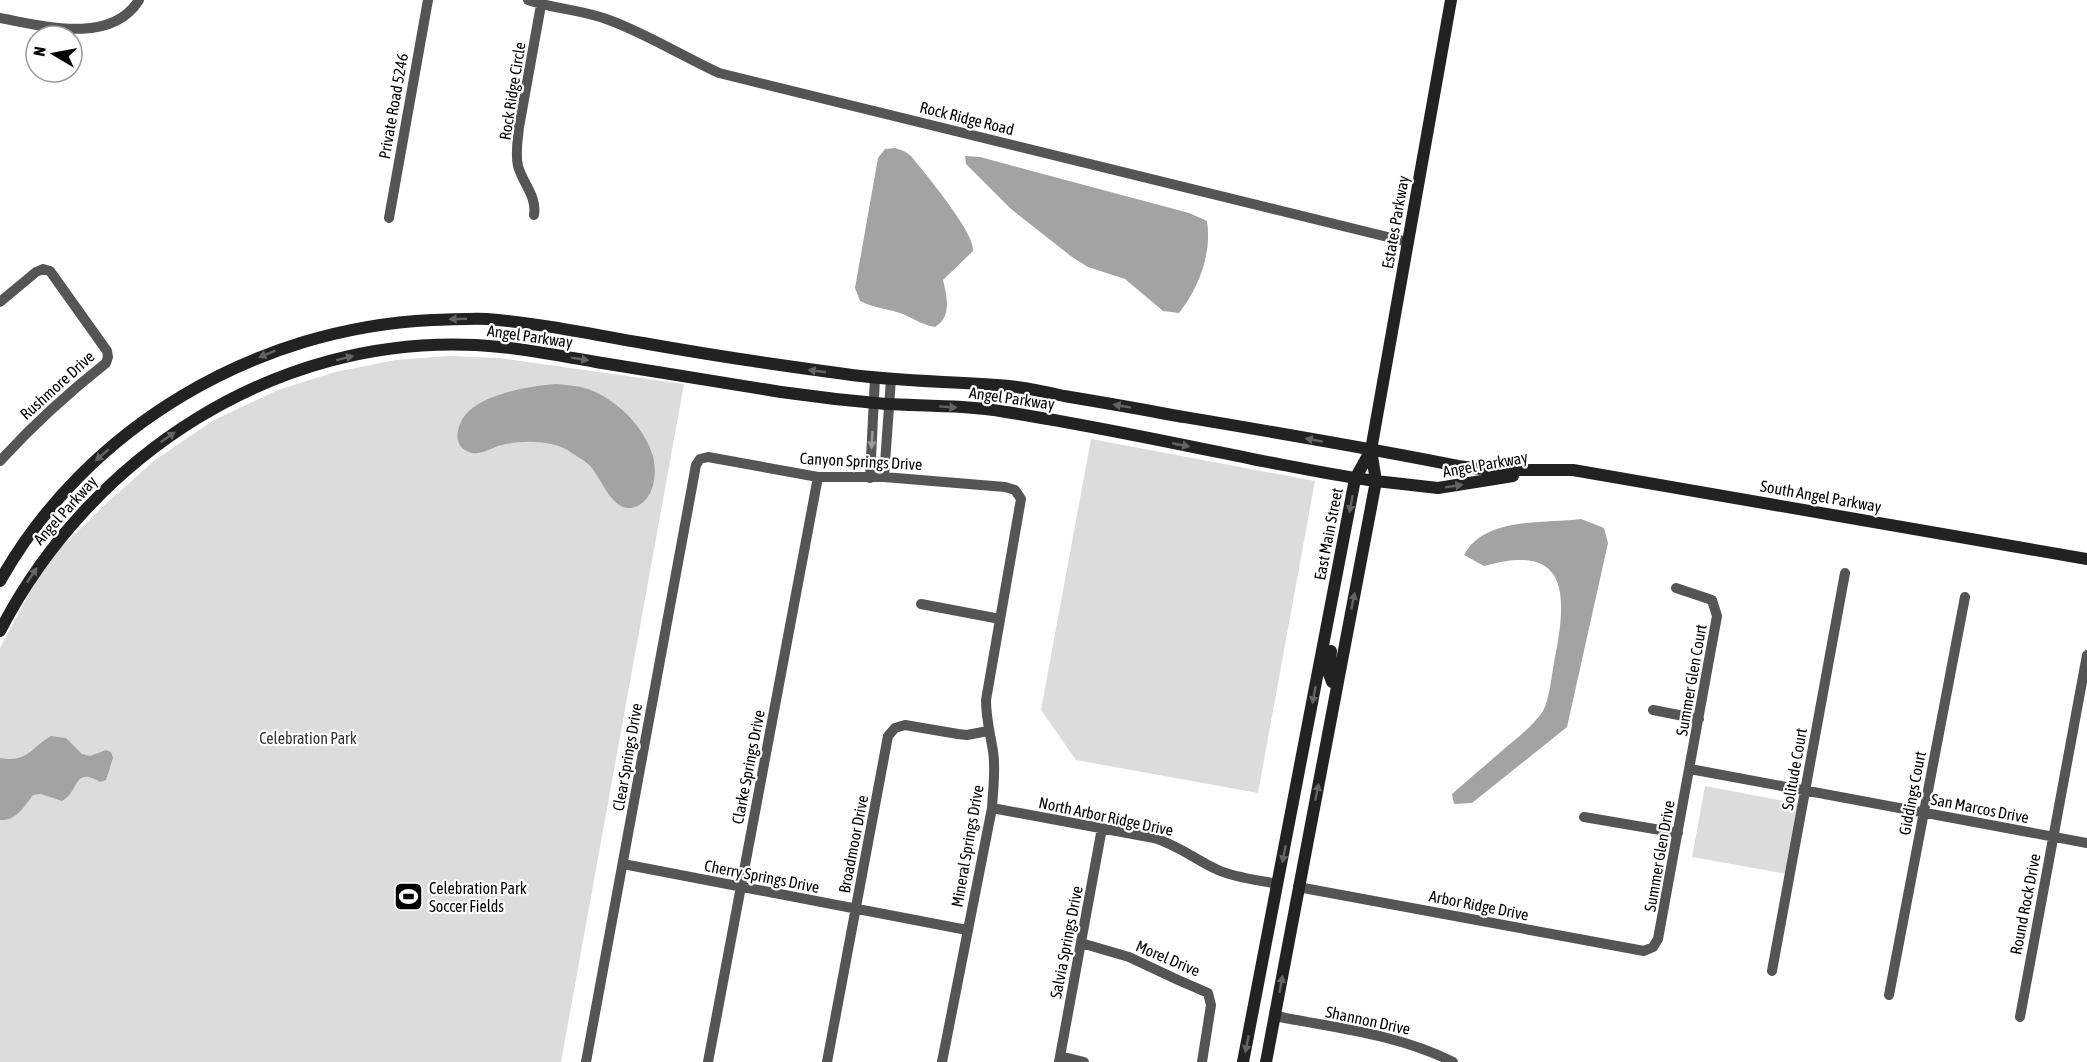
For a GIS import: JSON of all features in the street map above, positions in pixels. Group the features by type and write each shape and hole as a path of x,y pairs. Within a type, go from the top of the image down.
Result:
{"main road":[{"name":"Estates Parkway","path":"1371,450 1451,0"},
{"name":"Angel Parkway","path":"0,581 10,562 45,514 85,470 130,431 178,397 230,369 286,347 343,331 401,322 484,319 565,330 722,357 875,378 1011,386 1489,470 1550,470"},
{"name":"Angel Parkway","path":"1,627 30,577 60,538 105,489 148,451 195,418 246,391 299,370 353,355 426,346 494,346 782,392 873,403 1004,411 1376,482 1438,488 1550,470"},
{"name":"East Main Street","path":"1243,1062 1355,479 1371,450"},
{"path":"1266,1062 1376,482 1371,450"},
{"name":"South Angel Parkway","path":"1550,470 1574,470 1633,479 2087,559"},
{"path":"1333,596 1329,674 1332,682 1337,684"},
{"path":"1278,884 1298,887"}],"street":[{"path":"0,18 67,29 87,29 101,26 121,17 139,0"},
{"name":"Private Road 5246","path":"389,218 428,0"},
{"name":"Rock Ridge Road","path":"528,0 606,19 719,73 1408,242"},
{"name":"Rock Ridge Circle","path":"534,215 534,200 518,166 518,147 519,127 542,5"},
{"name":"Rushmore Drive","path":"0,302 36,272 43,269 50,271 107,351 108,357 106,363 69,392 27,431 0,461"},
{"path":"870,478 875,378"},
{"path":"884,477 891,379"},
{"name":"Canyon Springs Drive","path":"700,459 708,457 818,477 884,477 982,484 1011,488 1019,494"},
{"name":"Clear Springs Drive","path":"586,1062 696,465 700,459"},
{"name":"Clarke Springs Drive","path":"708,1062 818,477"},
{"name":"Mineral Springs Drive","path":"942,1062 992,808 995,771 988,731 986,700 1022,504 1019,494"},
{"name":"Solitude Court","path":"1772,971 1845,573"},
{"name":"Summer Glen Court","path":"1676,588 1712,600 1717,616 1690,769"},
{"name":"Giddings Court","path":"1889,995 1965,597"},
{"path":"921,604 1000,619"},
{"name":"Round Rock Drive","path":"2020,1017 2087,655"},
{"path":"1653,710 1699,719"},
{"name":"Broadmoor Drive","path":"828,1062 887,741 891,731 900,725 905,725 967,735 988,731"},
{"name":"San Marcos Drive","path":"1690,769 2087,843"},
{"name":"Summer Glen Drive","path":"1653,947 1658,939 1690,769"},
{"name":"North Arbor Ridge Drive","path":"992,808 1166,842 1219,870 1249,879 1278,884"},
{"path":"1584,817 1678,833"},
{"name":"Salvia Springs Drive","path":"1059,1059 1102,828"},
{"name":"Cherry Springs Drive","path":"623,864 967,930"},
{"name":"Arbor Ridge Drive","path":"1298,887 1644,951 1653,947"},
{"name":"Morel Drive","path":"1081,943 1129,957 1208,993 1211,1005 1202,1062"},
{"name":"Shannon Drive","path":"1275,1016 1393,1039 1420,1047 1453,1062"},
{"path":"1059,1059 1084,1062"}],"green space":[{"name":"Celebration Park","path":"449,356 500,358 684,384 561,1062 0,1062 0,648 34,584 59,549 107,503 155,460 214,420 278,390 335,372 396,360"},
{"path":"1091,439 1315,481 1258,793 1076,760 1041,710"},
{"path":"1705,786 1800,804 1787,874 1692,857"}],"shaded area":[{"path":"895,148 904,151 918,164 958,218 972,243 973,251 943,280 947,300 946,312 944,318 935,327 903,314 860,301 855,288 878,158 885,149"},
{"path":"965,156 980,157 1189,213 1207,221 1206,258 1193,293 1179,313 1163,311 1125,279 1088,267 1011,209 966,164"},
{"path":"556,384 588,389 609,399 636,424 649,445 654,463 651,492 642,503 635,507 621,506 609,495 589,465 562,447 537,442 518,442 472,453 460,446 459,427 465,415 478,404 511,391"},
{"path":"1581,519 1604,528 1608,543 1567,727 1472,803 1454,804 1452,794 1535,722 1543,711 1550,685 1561,612 1556,578 1546,567 1532,561 1511,560 1484,566 1464,555 1474,542 1500,528 1533,522"},
{"path":"51,736 66,738 82,754 90,756 106,750 111,752 113,758 106,780 100,782 91,778 81,778 68,797 62,801 41,794 33,795 15,816 0,820 0,758 23,756"}],"place":[{"name":"Celebration Park Soccer Fields","path":"408,897"}]}
